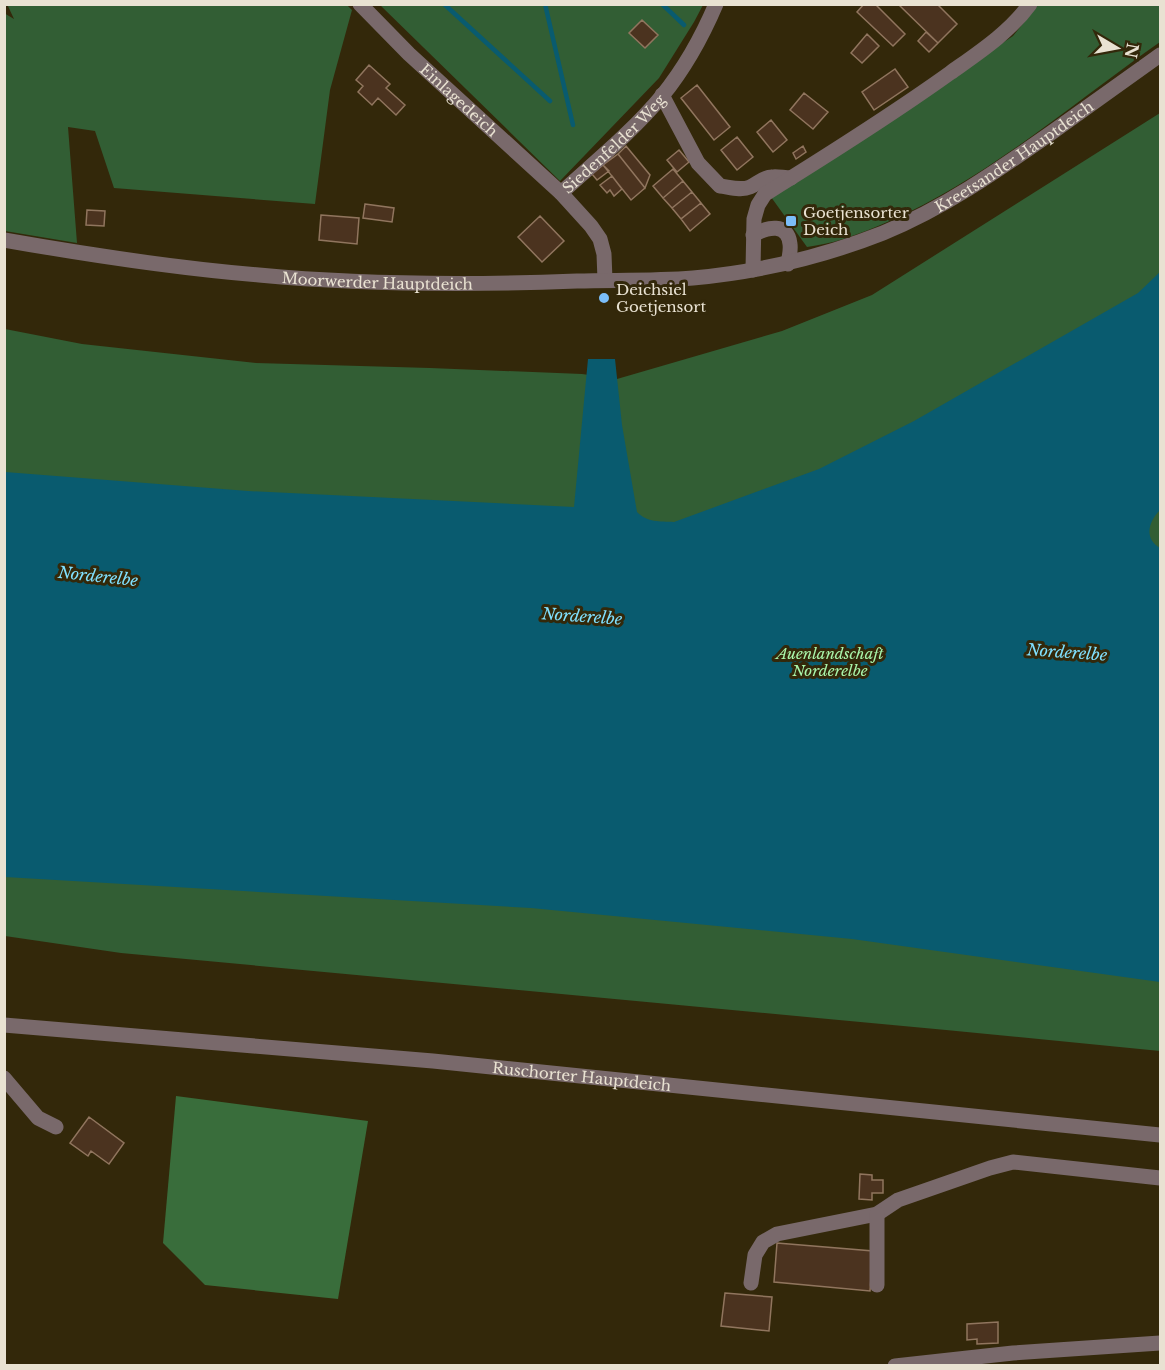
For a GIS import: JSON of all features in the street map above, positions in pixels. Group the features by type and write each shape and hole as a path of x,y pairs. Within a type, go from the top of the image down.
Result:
{"street":[{"name":"Einlagedeich","path":"360,4 409,54 561,193"},
{"name":"Siedenfelder Weg","path":"605,280 604,254 600,239 561,193 617,142 662,95 705,30 716,4"},
{"path":"753,270 754,219 758,205 765,194 903,107 985,48 1030,4"},
{"name":"Kreetsander Hauptdeich","path":"753,270 812,258 882,233 952,199 995,172 1161,55"},
{"path":"662,95 698,163 720,186 745,188 773,176 791,178"},
{"path":"753,235 763,229 774,227 783,231 789,238 791,246 788,264"},
{"name":"Moorwerder Hauptdeich","path":"4,240 89,255 261,276 430,284 692,278 753,270"},
{"name":"Ruschorter Hauptdeich","path":"4,1025 433,1060 1161,1135"},
{"path":"5,1079 38,1118 56,1127"},
{"path":"752,1283 755,1256 763,1242 777,1234 877,1214 898,1200 1013,1162 1161,1178"},
{"path":"877,1214 877,1285"},
{"path":"895,1365 1013,1353 1161,1343"}],"green space":[{"path":"7,4 347,5 352,10 330,90 315,204 114,188 95,131 68,127 77,243 5,231 4,13 14,19"},
{"path":"380,5 703,5 659,78 560,181"},
{"path":"1038,5 1160,5 1160,42 1009,152 929,202 843,239 807,247 771,197 1013,36"},
{"name":"Auenlandschaft Norderelbe","path":"1160,113 1160,1051 121,953 5,936 5,329 82,344 256,363 582,374 617,379 782,331 872,295"},
{"path":"176,1096 368,1121 338,1299 205,1285 163,1243"}],"water":[{"name":"Auenlandschaft Norderelbe","path":"1160,272 1160,510 1151,525 1150,535 1160,548 1160,982 852,939 531,908 5,877 5,472 248,491 574,507 588,359 615,359 622,425 637,512 650,520 674,522 819,469 914,421 1138,293"}],"building":[{"path":"864,4 875,4 905,34 893,46 857,12"},
{"path":"898,4 937,4 957,24 938,43"},
{"path":"642,20 658,35 645,48 629,33"},
{"path":"926,32 938,43 929,52 918,41"},
{"path":"867,34 879,46 862,63 851,53"},
{"path":"369,65 390,84 386,88 405,105 396,115 378,98 372,105 358,92 363,86 356,80"},
{"path":"895,69 908,87 874,110 862,92"},
{"path":"697,85 730,127 714,140 681,98"},
{"path":"804,93 828,112 813,129 790,110"},
{"path":"771,120 787,140 773,152 757,132"},
{"path":"737,137 753,157 737,170 721,150"},
{"path":"626,146 650,175 645,188 618,154"},
{"path":"803,146 806,152 796,159 793,153"},
{"path":"679,150 689,162 677,172 667,160"},
{"path":"618,154 645,188 631,200 603,165"},
{"path":"603,165 609,171 597,180 592,174"},
{"path":"673,169 683,181 663,198 653,186"},
{"path":"612,176 622,189 614,196 610,190 607,193 600,185"},
{"path":"683,181 692,192 672,208 663,198"},
{"path":"692,192 701,203 681,219 672,208"},
{"path":"701,203 710,214 690,231 681,219"},
{"path":"365,204 394,208 392,222 363,218"},
{"path":"87,210 105,211 104,226 86,225"},
{"path":"321,215 359,218 357,244 319,240"},
{"path":"540,216 564,241 542,262 518,237"},
{"path":"89,1117 124,1143 109,1164 91,1151 88,1156 70,1143"},
{"path":"860,1174 872,1175 872,1180 883,1180 883,1193 872,1193 872,1200 859,1199"},
{"path":"777,1243 873,1251 870,1291 774,1282"},
{"path":"725,1293 772,1297 769,1331 721,1326"},
{"path":"998,1322 998,1343 977,1344 977,1339 967,1340 967,1324"}],"waterway":[{"path":"444,4 550,101"},
{"path":"545,4 573,125"},
{"path":"662,4 684,25"}],"place":[{"name":"Goetjensorter Deich","path":"791,221"},
{"name":"Deichsiel Goetjensort","path":"604,298"}],"water label":[{"name":"Norderelbe","path":"98,576"},
{"name":"Norderelbe","path":"582,616"},
{"name":"Norderelbe","path":"1067,652"}]}
